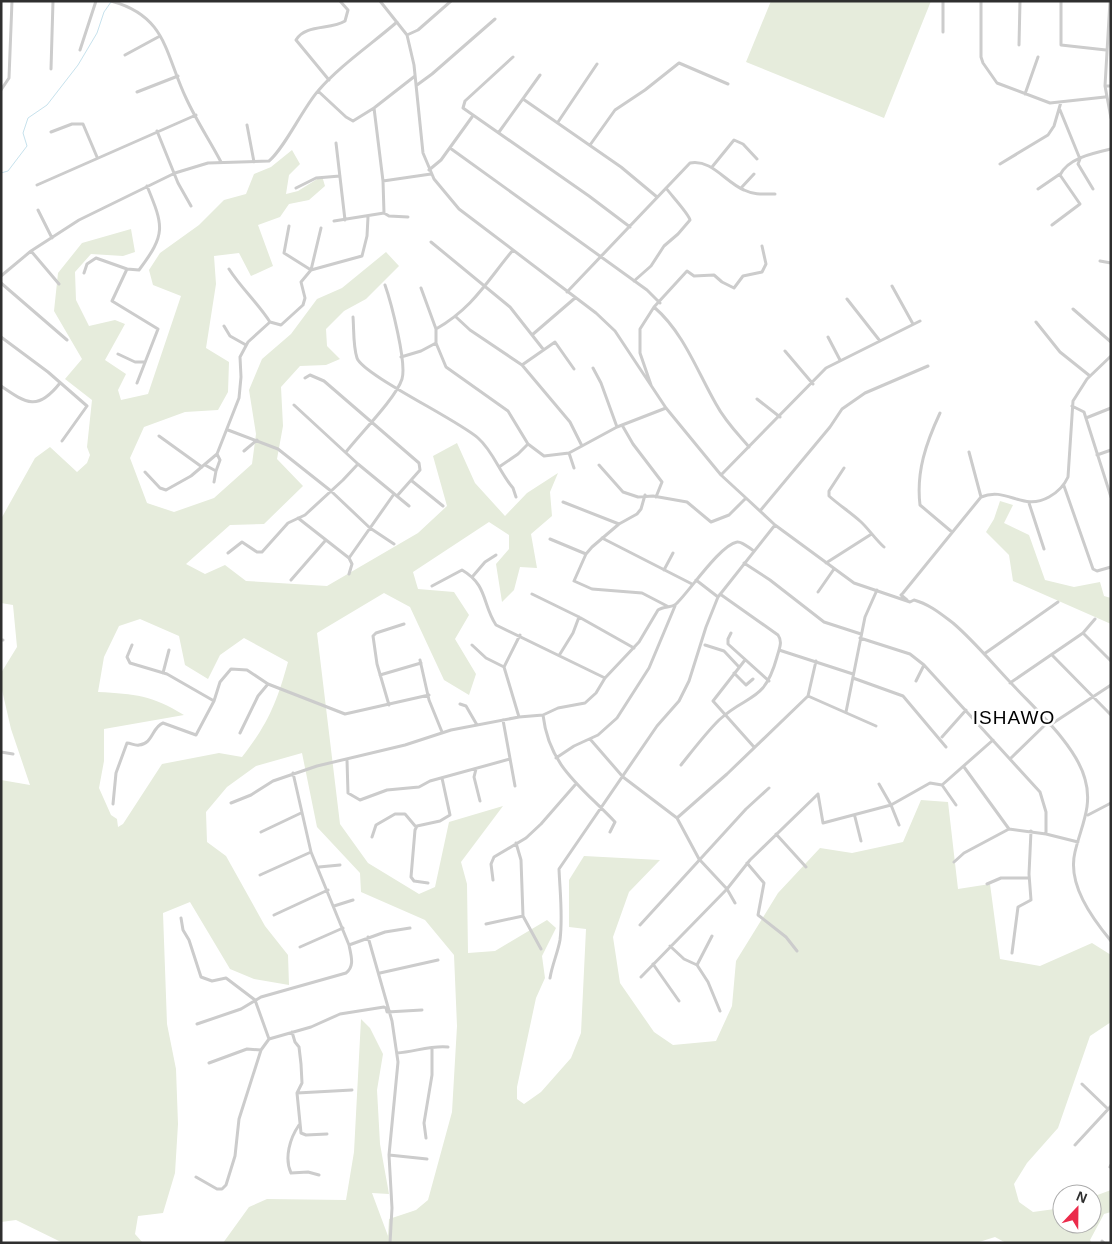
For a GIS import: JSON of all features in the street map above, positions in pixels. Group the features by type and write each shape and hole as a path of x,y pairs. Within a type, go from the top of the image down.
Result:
{"street":[{"path":"1,90 9,78 12,1"},
{"path":"52,69 53,1"},
{"path":"80,50 96,1"},
{"path":"329,80 296,40 304,32 337,26 345,21 348,10 340,1"},
{"path":"386,1 381,3 407,35 417,85 423,153 430,172 459,209 596,313 615,331 666,408 721,475 760,511 854,583 910,602 914,600 921,602 939,613 984,654 1076,757 1085,777 1088,796 1087,815 1073,862 1075,880 1098,926 1111,941"},
{"path":"407,35 418,30 451,1"},
{"path":"943,1 943,32"},
{"path":"981,1 983,63 997,83 1050,103 1106,97"},
{"path":"1019,45 1020,1"},
{"path":"1060,1 1061,45 1106,50"},
{"path":"112,2 128,5 143,14 160,36 178,76 186,100 221,162"},
{"path":"1110,3 1105,86 1111,118"},
{"path":"417,85 494,19"},
{"path":"1,276 31,252 84,218 175,173 200,165 221,162 264,162 274,157 318,91 398,22"},
{"path":"125,55 160,36"},
{"path":"513,57 463,104 463,108 630,227"},
{"path":"1025,94 1038,57"},
{"path":"590,145 612,113 677,63 682,63 728,84"},
{"path":"558,122 597,64"},
{"path":"499,132 540,75"},
{"path":"137,92 178,76"},
{"path":"318,91 351,120 374,108 415,76"},
{"path":"1105,86 1111,86"},
{"path":"523,99 590,145 657,197"},
{"path":"1000,164 1048,135 1061,102"},
{"path":"374,108 383,181 384,213"},
{"path":"1059,110 1080,159 1078,164 1093,189"},
{"path":"37,185 196,115"},
{"path":"383,181 430,172 450,148 472,116"},
{"path":"52,132 77,122 83,124 97,157"},
{"path":"247,125 254,162"},
{"path":"157,131 191,206"},
{"path":"712,167 734,140 743,144 757,159"},
{"path":"336,143 345,220"},
{"path":"450,148 656,297 660,303"},
{"path":"1038,189 1061,174 1070,164 1111,149"},
{"path":"567,292 690,163 697,162 712,167 741,188 756,194 775,194"},
{"path":"741,188 754,174"},
{"path":"1052,225 1080,204 1061,174"},
{"path":"296,188 316,178 340,176"},
{"path":"84,273 88,264 96,258 127,269 139,270 160,238 158,213 147,186"},
{"path":"634,281 651,266 664,246 690,220 689,216 677,204 666,188"},
{"path":"38,210 52,238"},
{"path":"334,221 384,213 388,216 408,217"},
{"path":"290,226 284,253 311,270 362,256 367,236 368,217"},
{"path":"229,270 243,291 262,309 270,322 281,326 300,309 305,298 301,282 311,270 321,228"},
{"path":"431,242 514,312 543,349"},
{"path":"653,390 640,353 640,329 654,308 687,271 694,276 714,275 722,282 734,288 743,276 762,272 766,264 762,246"},
{"path":"436,329 456,317 474,300 513,250"},
{"path":"31,252 59,284"},
{"path":"1100,261 1111,263"},
{"path":"127,269 112,301 158,329 137,383"},
{"path":"1,283 67,340"},
{"path":"346,452 397,389 403,373 393,307 385,285"},
{"path":"892,286 913,324"},
{"path":"422,288 436,329 436,343 446,367 508,411 528,444 544,456 569,453 622,425 666,408"},
{"path":"532,335 575,298"},
{"path":"847,299 880,341"},
{"path":"654,308 669,321 684,344 728,424 749,447"},
{"path":"1073,309 1111,342"},
{"path":"353,316 358,361 397,389 427,404 480,439 515,492 516,497"},
{"path":"456,317 470,330 522,365 570,422 582,446"},
{"path":"721,475 813,384 826,368 920,321"},
{"path":"144,472 164,490 206,465 217,454 239,398 241,377 239,361 246,346 270,322"},
{"path":"1036,322 1060,352 1090,376"},
{"path":"224,326 230,336 246,346"},
{"path":"1,337 86,406 62,442"},
{"path":"828,337 840,360"},
{"path":"522,365 556,342 574,369"},
{"path":"401,357 422,351 436,343"},
{"path":"785,351 813,384"},
{"path":"118,354 138,362 146,362"},
{"path":"910,602 901,595 981,497 994,494 1029,503 1046,498 1063,485 1068,477 1072,406 1090,376 1111,356"},
{"path":"138,362 142,367"},
{"path":"760,511 830,427 842,409 865,393 928,366"},
{"path":"593,368 601,383 618,427"},
{"path":"305,378 310,375 324,381 420,465 420,470 412,481 396,495 349,558"},
{"path":"1,386 23,400 36,402 45,399 60,383"},
{"path":"757,399 780,417"},
{"path":"294,405 358,464 409,506"},
{"path":"1072,406 1082,410 1086,418 1111,496"},
{"path":"1086,418 1111,408"},
{"path":"940,413 921,462 918,489 921,507 952,532"},
{"path":"622,425 633,444 662,482 656,497"},
{"path":"228,430 257,440 286,454 331,491 370,528 394,544"},
{"path":"159,436 183,456 216,471"},
{"path":"244,451 257,440"},
{"path":"499,467 528,444"},
{"path":"1097,455 1111,450"},
{"path":"969,452 981,497"},
{"path":"569,453 574,468"},
{"path":"214,482 220,460 217,454"},
{"path":"228,553 242,542 261,553 288,522 305,515 358,464"},
{"path":"599,465 623,492 690,504 711,522 728,515 746,498"},
{"path":"844,468 829,491 829,496 841,508 861,521 870,534 884,547"},
{"path":"412,481 443,506"},
{"path":"1063,485 1093,569 1097,572 1111,568"},
{"path":"645,495 641,509 637,514 619,524 586,554 574,580 592,589 642,593 668,606"},
{"path":"564,502 619,524"},
{"path":"1029,503 1044,549"},
{"path":"297,518 349,558 352,564 349,574"},
{"path":"550,978 553,960 560,942 562,900 558,869 623,777 656,726 682,697 719,596 775,524"},
{"path":"826,563 870,534"},
{"path":"602,538 692,584"},
{"path":"550,539 586,554"},
{"path":"291,580 325,541"},
{"path":"556,758 603,732 616,718 629,696 647,672 675,606 692,584 729,546 737,542 742,543 754,551"},
{"path":"664,570 673,554"},
{"path":"473,576 484,562 496,555"},
{"path":"744,563 770,580 824,622 910,654 924,665 1035,786 1043,800 1046,812 1046,834"},
{"path":"432,586 461,569 473,576 480,586 496,625 560,654 605,678"},
{"path":"818,592 834,569"},
{"path":"681,765 725,715 757,694 769,681 781,644 778,635 696,580"},
{"path":"846,712 865,616 877,590"},
{"path":"532,594 579,617 634,648"},
{"path":"984,654 1058,602"},
{"path":"231,803 293,774 317,766 417,742 442,732 519,717 543,715 558,708 585,703 596,693 605,678 634,648 646,632 658,610 668,606 675,606"},
{"path":"560,654 573,633 579,617"},
{"path":"1010,683 1083,633 1095,619"},
{"path":"389,705 380,675 374,634 404,624"},
{"path":"731,632 727,641 769,681"},
{"path":"1083,633 1111,661"},
{"path":"519,717 504,667 520,635"},
{"path":"132,645 127,655 128,662 132,665 164,673 214,701"},
{"path":"472,645 486,658 504,667"},
{"path":"705,645 724,651 739,667"},
{"path":"164,673 169,650"},
{"path":"779,650 816,661 903,696 946,747"},
{"path":"1052,655 1092,698 1111,715"},
{"path":"745,660 713,699 714,703 755,747"},
{"path":"380,675 420,661 442,732"},
{"path":"677,818 808,696 816,661"},
{"path":"916,681 924,665"},
{"path":"113,804 116,773 127,743 139,746 148,741 156,726 163,723 196,735 214,701 220,682 231,669 246,670 268,684 345,714 429,695"},
{"path":"734,673 746,684 753,679"},
{"path":"240,733 258,696 268,684"},
{"path":"1010,759 1048,724 1111,685"},
{"path":"808,696 876,726"},
{"path":"460,704 466,706 477,725"},
{"path":"942,737 966,710"},
{"path":"543,715 546,738 556,758 575,784 601,806 615,822 610,832"},
{"path":"503,720 515,786"},
{"path":"590,738 623,777 651,796 677,818 699,859 727,889 735,903"},
{"path":"942,785 964,768 994,740"},
{"path":"1,752 13,754"},
{"path":"347,760 348,793 360,800 387,790 419,787 428,782 443,780 510,759"},
{"path":"964,768 1009,830"},
{"path":"476,769 474,777 480,801"},
{"path":"197,1024 241,1009 255,1000 346,974 352,964 349,945 343,928 312,852 293,774"},
{"path":"416,827 440,821 450,815 443,780"},
{"path":"641,977 727,889 747,864 776,834 818,794 823,823 855,817 892,805 930,783 942,785 956,805"},
{"path":"493,880 492,859 541,824 575,784"},
{"path":"879,784 892,805 899,825"},
{"path":"640,925 699,859 769,788"},
{"path":"1087,815 1111,803"},
{"path":"261,832 301,813"},
{"path":"372,838 376,825 395,814 402,813 408,816 416,827 411,877 414,880 428,883"},
{"path":"855,817 861,841"},
{"path":"954,862 964,853 1009,830 1031,831 1078,842"},
{"path":"1012,953 1018,907 1031,900 1029,878 1031,831"},
{"path":"776,834 806,867"},
{"path":"516,843 521,860 523,916 541,949"},
{"path":"260,875 312,852"},
{"path":"747,864 764,883 758,915 786,938 798,951"},
{"path":"319,867 340,865"},
{"path":"987,884 1001,878 1029,878"},
{"path":"274,915 328,890"},
{"path":"334,906 353,900"},
{"path":"486,924 523,916"},
{"path":"181,918 183,930 189,940 195,962 203,979 212,981 226,978 255,1000 269,1039"},
{"path":"300,947 343,928"},
{"path":"349,945 368,937 410,928"},
{"path":"697,965 712,936"},
{"path":"368,937 380,973 397,1053 398,1070 389,1155 392,1208 390,1243"},
{"path":"670,946 684,959 697,965 708,982 720,1011"},
{"path":"380,973 438,960"},
{"path":"653,964 679,1002"},
{"path":"196,1177 217,1189 222,1189 226,1185 236,1156 239,1119 260,1050 269,1039 290,1034 340,1014 384,1007 390,1013"},
{"path":"390,1013 422,1010"},
{"path":"290,1034 299,1047 302,1083 297,1093 301,1133 326,1134"},
{"path":"397,1053 432,1048 448,1048"},
{"path":"426,1138 424,1123 432,1075 432,1048"},
{"path":"209,1063 246,1049 260,1050"},
{"path":"1076,1145 1109,1108 1082,1084"},
{"path":"297,1093 352,1090"},
{"path":"300,1125 291,1137 288,1166 291,1173 308,1172 319,1175"},
{"path":"389,1155 428,1159"}],"green space":[{"path":"771,1 931,1 884,118 746,62"},
{"path":"292,150 300,164 289,175 286,194 298,191 322,176 325,186 309,200 289,204 280,217 258,225 273,266 251,276 239,253 214,256 216,284 206,348 229,362 228,392 218,410 185,412 144,427 130,458 147,503 174,512 214,498 252,464 256,434 249,390 262,359 291,334 317,299 342,288 386,252 399,266 366,299 344,311 326,329 327,346 340,359 326,365 300,366 281,387 283,426 277,459 303,486 264,524 230,525 186,564 205,574 225,565 246,581 327,586 418,533 447,506 433,456 457,443 475,483 505,516 527,493 558,473 550,492 552,516 531,534 537,568 520,567 514,590 502,602 496,564 509,549 509,535 489,522 413,572 418,589 454,592 469,615 455,639 476,674 469,695 444,680 410,607 384,593 317,633 340,824 368,863 419,894 435,887 449,822 503,806 461,862 467,884 468,953 495,951 547,920 556,928 542,956 545,978 536,998 517,1087 517,1099 524,1104 541,1092 571,1058 581,1033 586,929 569,927 569,880 584,856 660,860 629,892 613,937 620,983 654,1032 673,1045 716,1041 732,1006 736,961 778,893 820,848 852,853 903,842 921,800 948,802 958,889 990,884 1000,959 1040,966 1092,943 1111,955 1111,1022 1090,1036 1058,1128 1027,1163 1014,1184 1019,1202 1033,1212 1052,1209 1052,1234 1093,1234 1090,1240 1092,1243 1006,1243 995,1237 976,1243 223,1243 249,1207 267,1199 346,1200 354,1152 361,1019 370,1028 383,1054 377,1090 380,1144 389,1194 372,1193 388,1236 389,1219 416,1210 428,1200 452,1112 457,1026 454,955 425,920 361,892 360,873 317,827 302,753 256,766 227,787 206,812 207,842 226,856 265,926 288,955 289,985 254,979 230,969 190,902 163,913 167,1024 176,1069 178,1124 175,1173 163,1213 138,1216 135,1234 143,1243 63,1243 16,1220 1,1222 1,780 30,785 11,729 2,690 1,673 17,647 13,605 1,603 1,519 35,458 50,447 77,472 87,463 90,455 87,447 92,400 65,379 82,359 54,311 58,273 82,243 131,229 135,252 123,256 91,254 75,272 76,300 89,326 115,320 125,324 105,360 126,374 118,390 121,400 148,394 181,296 153,285 149,270 160,253 199,225 224,200 246,194 254,174 271,167","holes":["140,619 179,636 185,665 208,679 220,655 244,638 288,662 271,712 259,734 242,757 219,753 162,764 123,824 118,827 117,819 111,815 99,788 104,761 104,729 184,715 152,699 98,692 104,657 119,626"]},
{"path":"1000,501 1013,505 1004,523 1029,535 1045,580 1074,587 1100,582 1104,596 1111,598 1111,624 1013,581 1009,555 986,532 994,519"},
{"path":"1111,1190 1111,1212 1104,1214 1102,1218 1102,1193"}],"waterway":[{"path":"1,173 8,171 27,146 23,133 28,118 47,105 78,65 97,33 104,12 111,2"}],"district":[{"name":"ISHAWO","path":"1014,717"}]}
